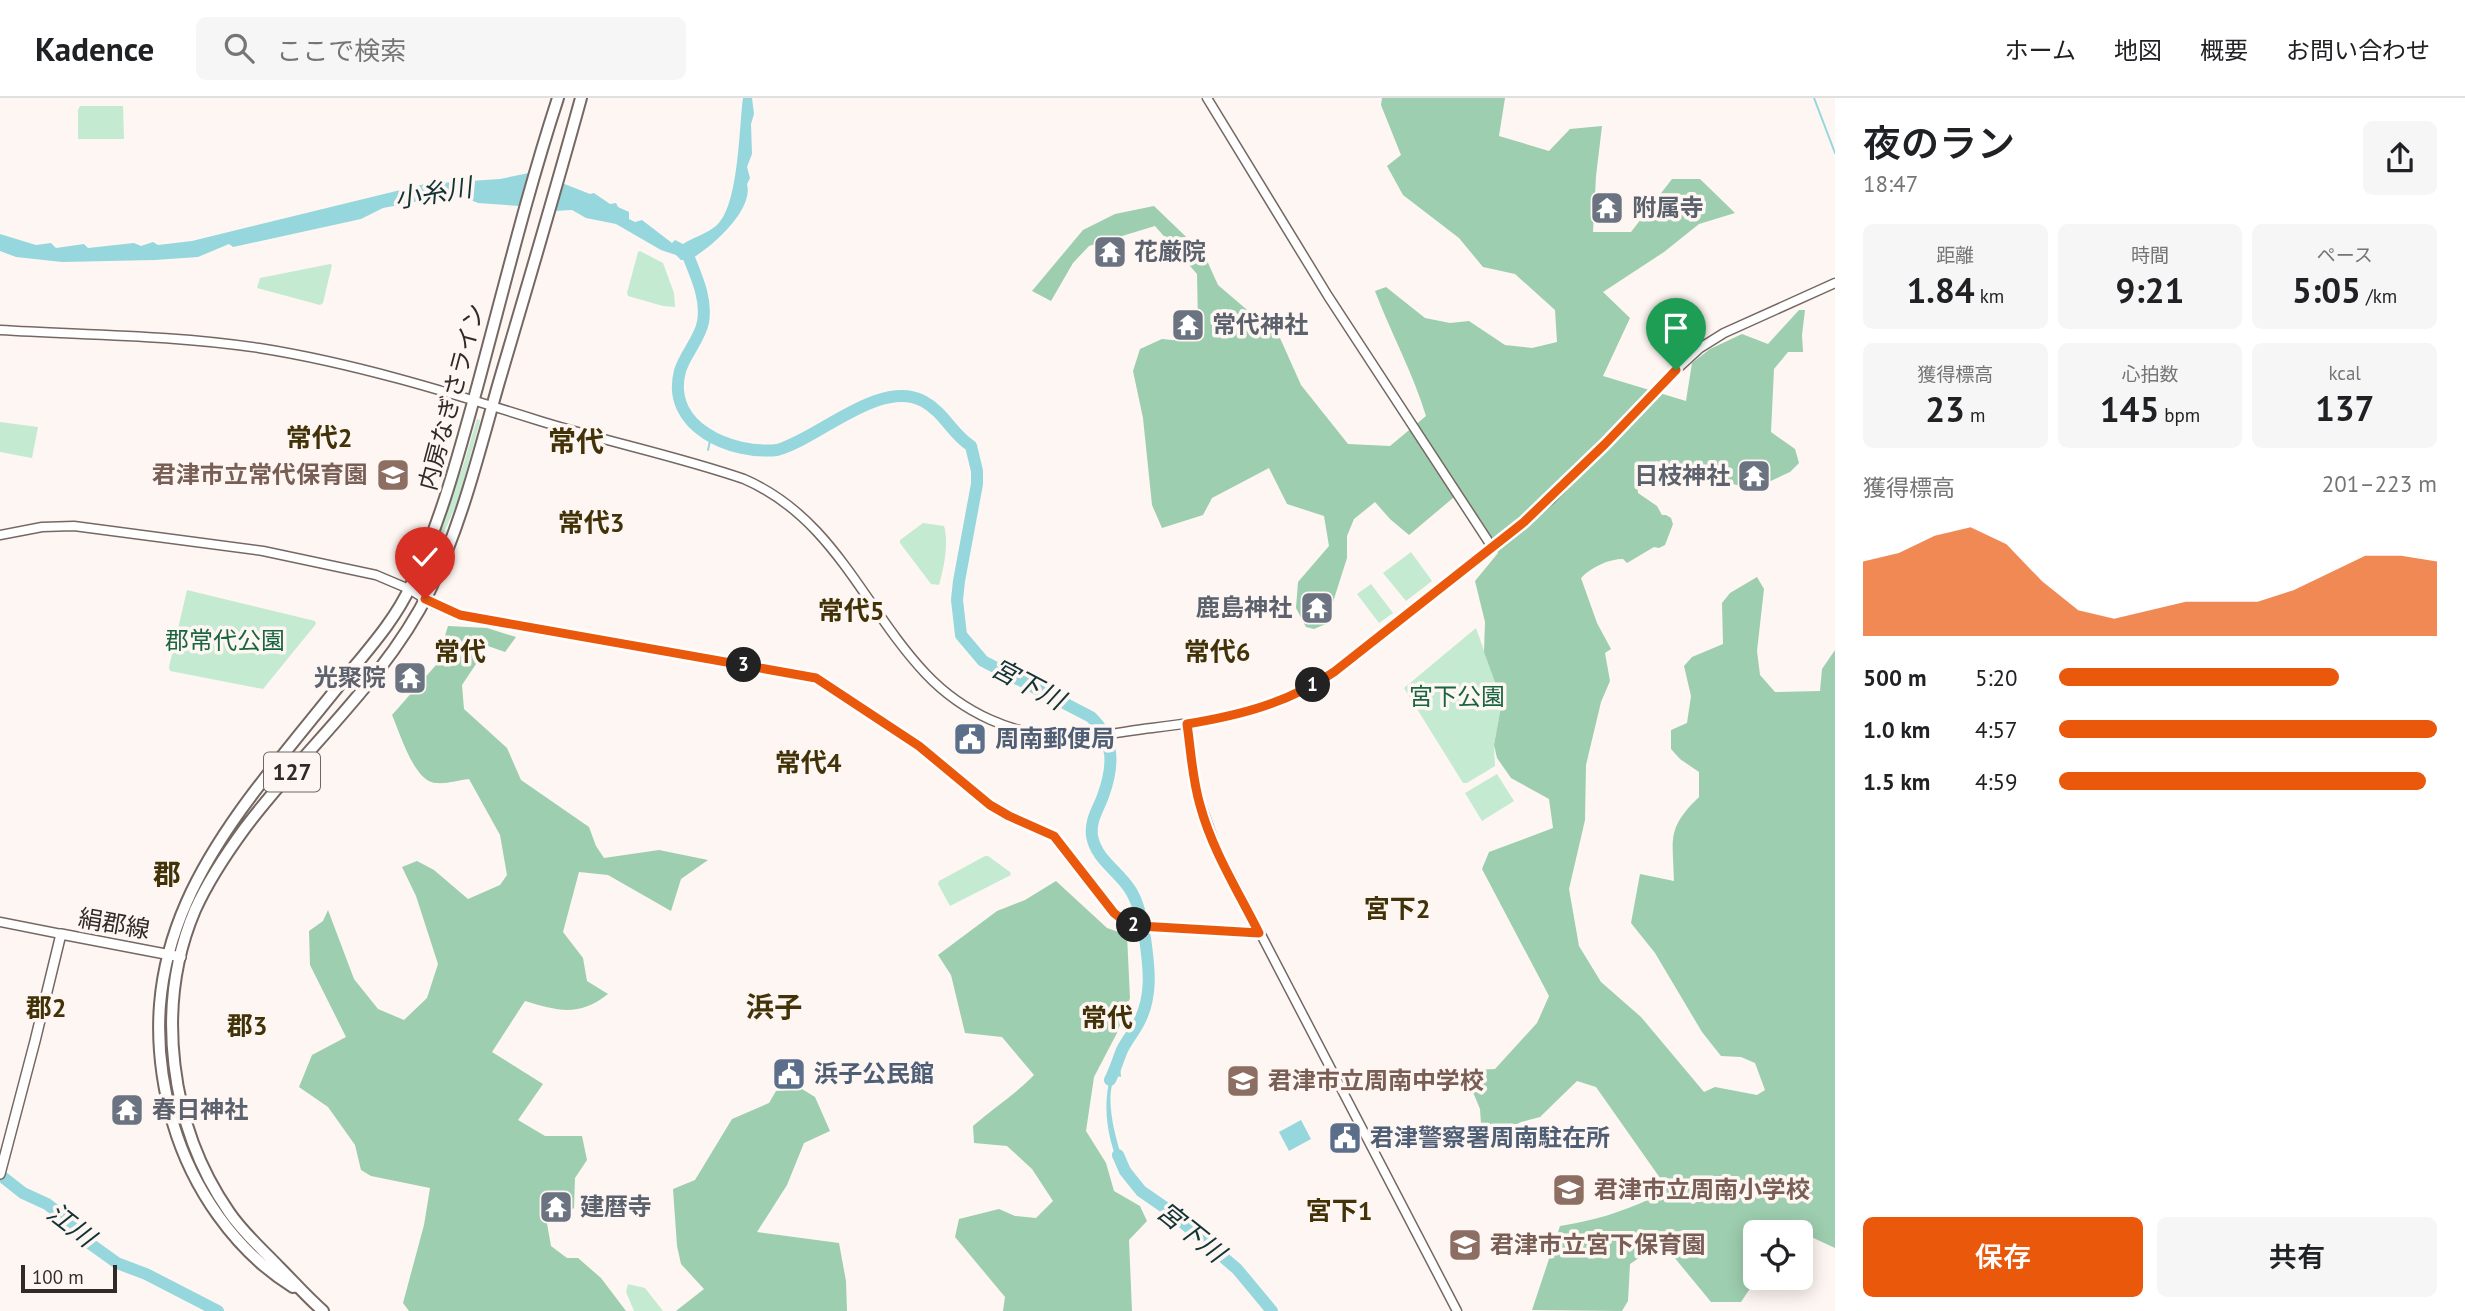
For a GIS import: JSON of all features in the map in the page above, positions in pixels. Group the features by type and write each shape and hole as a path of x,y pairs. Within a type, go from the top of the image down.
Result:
{"highway":[{"name":"内房なぎさライン","path":"304,1294 269,1272 238,1242 202,1189 178,1139 166,1097 160,1053 159,1020 168,954 186,902 204,865 223,835 384,629 410,589 440,517 466,432 538,161 558,98"},
{"name":"内房なぎさライン","path":"323,1311 251,1242 208,1178 190,1136 180,1100 172,1034 181,957 193,914 215,872 247,826 373,677 425,599 462,513 581,98"}],"main road":[{"name":"絹郡線","path":"0,1174 36,1041 61,934 181,957"}],"street":[{"path":"1207,98 1328,296 1492,547"},
{"path":"0,330 191,341 256,348 347,366 730,474 760,486 790,505 824,538 920,668 962,705 997,723 1032,734 1070,737 1187,724 1253,711 1282,700 1326,677 1552,498 1700,348 1724,333 1835,283"},
{"path":"0,535 42,527 85,527 263,551 376,575 460,615 816,678 919,746 990,805 1054,836 1107,905 1129,924 1259,933"},
{"path":"1187,724 1196,791 1217,850 1457,1311"},
{"path":"0,922 61,934"}],"green space":[{"path":"1382,98 1505,98 1499,136 1549,151 1570,129 1602,126 1593,232 1631,232 1672,179 1700,179 1735,213 1699,224 1664,252 1603,292 1630,318 1603,376 1686,401 1692,363 1710,349 1742,334 1768,344 1799,310 1805,310 1803,352 1788,352 1774,369 1771,432 1795,449 1799,463 1790,472 1762,485 1758,483 1752,489 1729,483 1707,467 1683,473 1657,461 1643,475 1638,493 1657,506 1662,515 1671,518 1673,524 1665,545 1654,547 1627,563 1623,559 1606,562 1581,578 1597,623 1611,649 1605,653 1610,681 1601,702 1586,765 1585,820 1569,889 1579,946 1601,982 1641,1017 1704,1092 1715,1087 1757,1095 1765,1090 1755,1063 1741,1057 1721,1056 1702,1032 1655,953 1631,923 1640,874 1674,881 1673,844 1676,826 1699,797 1699,772 1671,749 1671,730 1687,723 1691,696 1684,666 1692,657 1723,644 1722,603 1730,593 1757,577 1764,589 1757,651 1760,675 1775,692 1820,691 1822,669 1835,650 1835,1248 1813,1238 1813,1220 1743,1220 1743,1290 1749,1290 1741,1302 1711,1302 1674,1257 1645,1254 1630,1264 1628,1301 1622,1311 1532,1310 1560,1226 1607,1215 1652,1198 1660,1178 1596,1087 1577,1081 1540,1117 1521,1122 1501,1132 1489,1144 1482,1139 1480,1109 1468,1080 1472,1070 1495,1069 1537,1023 1549,996 1482,869 1489,852 1553,828 1549,799 1511,778 1497,758 1494,745 1502,701 1484,652 1485,622 1475,581 1498,553 1481,520 1469,507 1453,498 1409,535 1375,502 1354,519 1347,536 1347,558 1326,624 1314,629 1306,627 1296,608 1298,582 1329,546 1324,516 1287,504 1269,468 1212,498 1203,515 1162,528 1152,505 1143,418 1133,371 1140,349 1162,339 1183,341 1198,323 1197,274 1155,226 1089,246 1073,263 1051,301 1032,291 1083,230 1115,214 1154,206 1204,254 1218,285 1280,338 1301,385 1348,444 1390,446 1426,416 1375,291 1386,287 1425,318 1450,323 1469,321 1505,345 1532,348 1557,342 1555,310 1515,274 1483,267 1459,238 1403,195 1387,166 1401,155 1381,105"},
{"path":"80,106 123,106 124,139 78,139"},
{"path":"640,251 663,263 674,293 675,307 628,296"},
{"path":"332,265 323,303 320,305 257,288 260,278"},
{"path":"477,419 480,420 479,425 458,501 425,574 422,571 463,466"},
{"path":"0,422 38,427 32,458 0,452"},
{"path":"923,523 944,526 946,547 939,585 931,584 900,543 900,540"},
{"path":"1411,552 1432,581 1406,601 1383,573"},
{"path":"1371,584 1393,613 1379,623 1357,594"},
{"name":"郡常代公園","path":"187,590 315,621 316,624 263,689 170,671"},
{"path":"448,626 487,628 516,637 505,652 488,646 462,685 464,709 507,748 521,780 589,827 604,858 659,850 708,860 681,879 671,911 608,875 579,872 563,932 583,958 587,981 608,994 587,1006 568,1010 525,1001 492,1052 543,1084 518,1120 545,1136 582,1136 587,1160 575,1178 574,1208 568,1212 559,1195 543,1201 551,1246 567,1258 578,1258 601,1278 626,1311 409,1311 403,1303 424,1225 430,1188 371,1176 361,1170 355,1145 328,1107 299,1087 312,1055 346,1037 310,965 309,931 323,921 328,910 354,979 378,1009 404,1020 427,998 438,964 416,896 402,867 417,861 434,870 468,899 500,885 507,875 500,835 469,779 440,783 428,781 409,755 392,715 436,665"},
{"name":"宮下公園","path":"1476,628 1502,701 1494,745 1495,766 1463,783 1404,688"},
{"path":"1497,774 1514,801 1482,821 1465,793"},
{"path":"985,856 1011,875 950,906 938,884 939,881"},
{"path":"1056,881 1107,928 1127,935 1130,998 1117,1033 1094,1077 1086,1131 1106,1163 1114,1191 1140,1206 1147,1221 1129,1240 1132,1311 1003,1311 1005,1297 955,1237 959,1219 999,1209 1015,1216 1036,1218 1053,1201 1032,1169 1007,1146 974,1143 973,1126 1034,1075 1002,1037 965,1033 951,975 938,955 997,911 1025,900"},
{"path":"802,1089 815,1097 830,1131 804,1143 787,1185 757,1232 839,1243 846,1281 847,1311 676,1311 704,1289 681,1264 673,1189 695,1180 732,1119 769,1103 776,1091"},
{"path":"628,1284 645,1288 663,1311 634,1311 626,1292"}],"water":[{"path":"743,98 752,98 754,114 751,124 752,154 747,167 750,178 747,194 744,205 730,227 691,259 696,273 689,269 687,260 681,260 676,255 661,250 616,224 586,218 572,210 554,211 562,183 590,194 594,193 610,204 616,203 618,207 629,212 629,219 635,222 642,220 672,243 675,240 683,244 709,231 724,215 730,201 737,165"},
{"name":"小糸川","path":"529,173 520,206 478,203 456,194 383,208 361,219 233,247 229,244 198,257 62,262 16,257 0,251 0,234 36,245 51,243 56,248 84,244 88,248 192,241 425,184 500,179"},
{"path":"1114,1063 1120,1065 1121,1077 1116,1076 1112,1085 1111,1109 1126,1170 1122,1172 1113,1149 1107,1114 1111,1068"},
{"path":"1301,1120 1311,1139 1289,1151 1279,1132"}],"waterway":[{"path":"1814,98 1835,153"},
{"name":"宮下川","path":"689,258 700,289 704,314 699,334 680,371 678,391 682,408 692,422 706,433 741,448 777,450 869,403 888,397 906,396 930,406 971,446 977,484 959,581 957,600 961,635 983,661 1091,717 1105,735 1108,744 1109,774 1093,820 1092,836 1098,851 1135,899 1145,938 1149,981 1143,1012 1122,1050 1110,1080"},
{"path":"708,450 711,436"},
{"name":"宮下川","path":"1118,1155 1125,1171 1141,1191 1167,1209 1237,1269 1272,1311"},
{"name":"江川","path":"0,1175 23,1193 47,1204 79,1228 85,1240 117,1263 146,1274 218,1311"}],"place":[{"name":"附属寺","path":"1607,208"},
{"name":"花厳院","path":"1110,252"},
{"name":"常代神社","path":"1188,325"},
{"name":"君津市立常代保育園","path":"393,475"},
{"name":"日枝神社","path":"1754,476"},
{"name":"鹿島神社","path":"1317,608"},
{"name":"光聚院","path":"410,678"},
{"name":"周南郵便局","path":"970,739"},
{"name":"浜子公民館","path":"789,1074"},
{"name":"君津市立周南中学校","path":"1243,1081"},
{"name":"春日神社","path":"127,1110"},
{"name":"君津警察署周南駐在所","path":"1345,1138"},
{"name":"君津市立周南小学校","path":"1569,1190"},
{"name":"建暦寺","path":"556,1207"},
{"name":"君津市立宮下保育園","path":"1465,1245"}],"district":[{"name":"常代2","path":"319,438"},
{"name":"常代","path":"576,441"},
{"name":"常代3","path":"591,523"},
{"name":"常代5","path":"851,611"},
{"name":"常代","path":"460,652"},
{"name":"常代6","path":"1217,652"},
{"name":"常代4","path":"808,763"},
{"name":"郡","path":"167,874"},
{"name":"宮下2","path":"1397,909"},
{"name":"浜子","path":"774,1007"},
{"name":"郡2","path":"46,1008"},
{"name":"常代","path":"1107,1018"},
{"name":"郡3","path":"247,1026"},
{"name":"宮下1","path":"1339,1211"}],"route":[{"path":"425,599 460,615 816,678 919,746 990,805 1054,836 1107,905 1129,924 1259,933 1205,821 1196,791 1187,724 1244,714 1261,708 1302,691 1334,672 1552,498 1676,370"}]}
